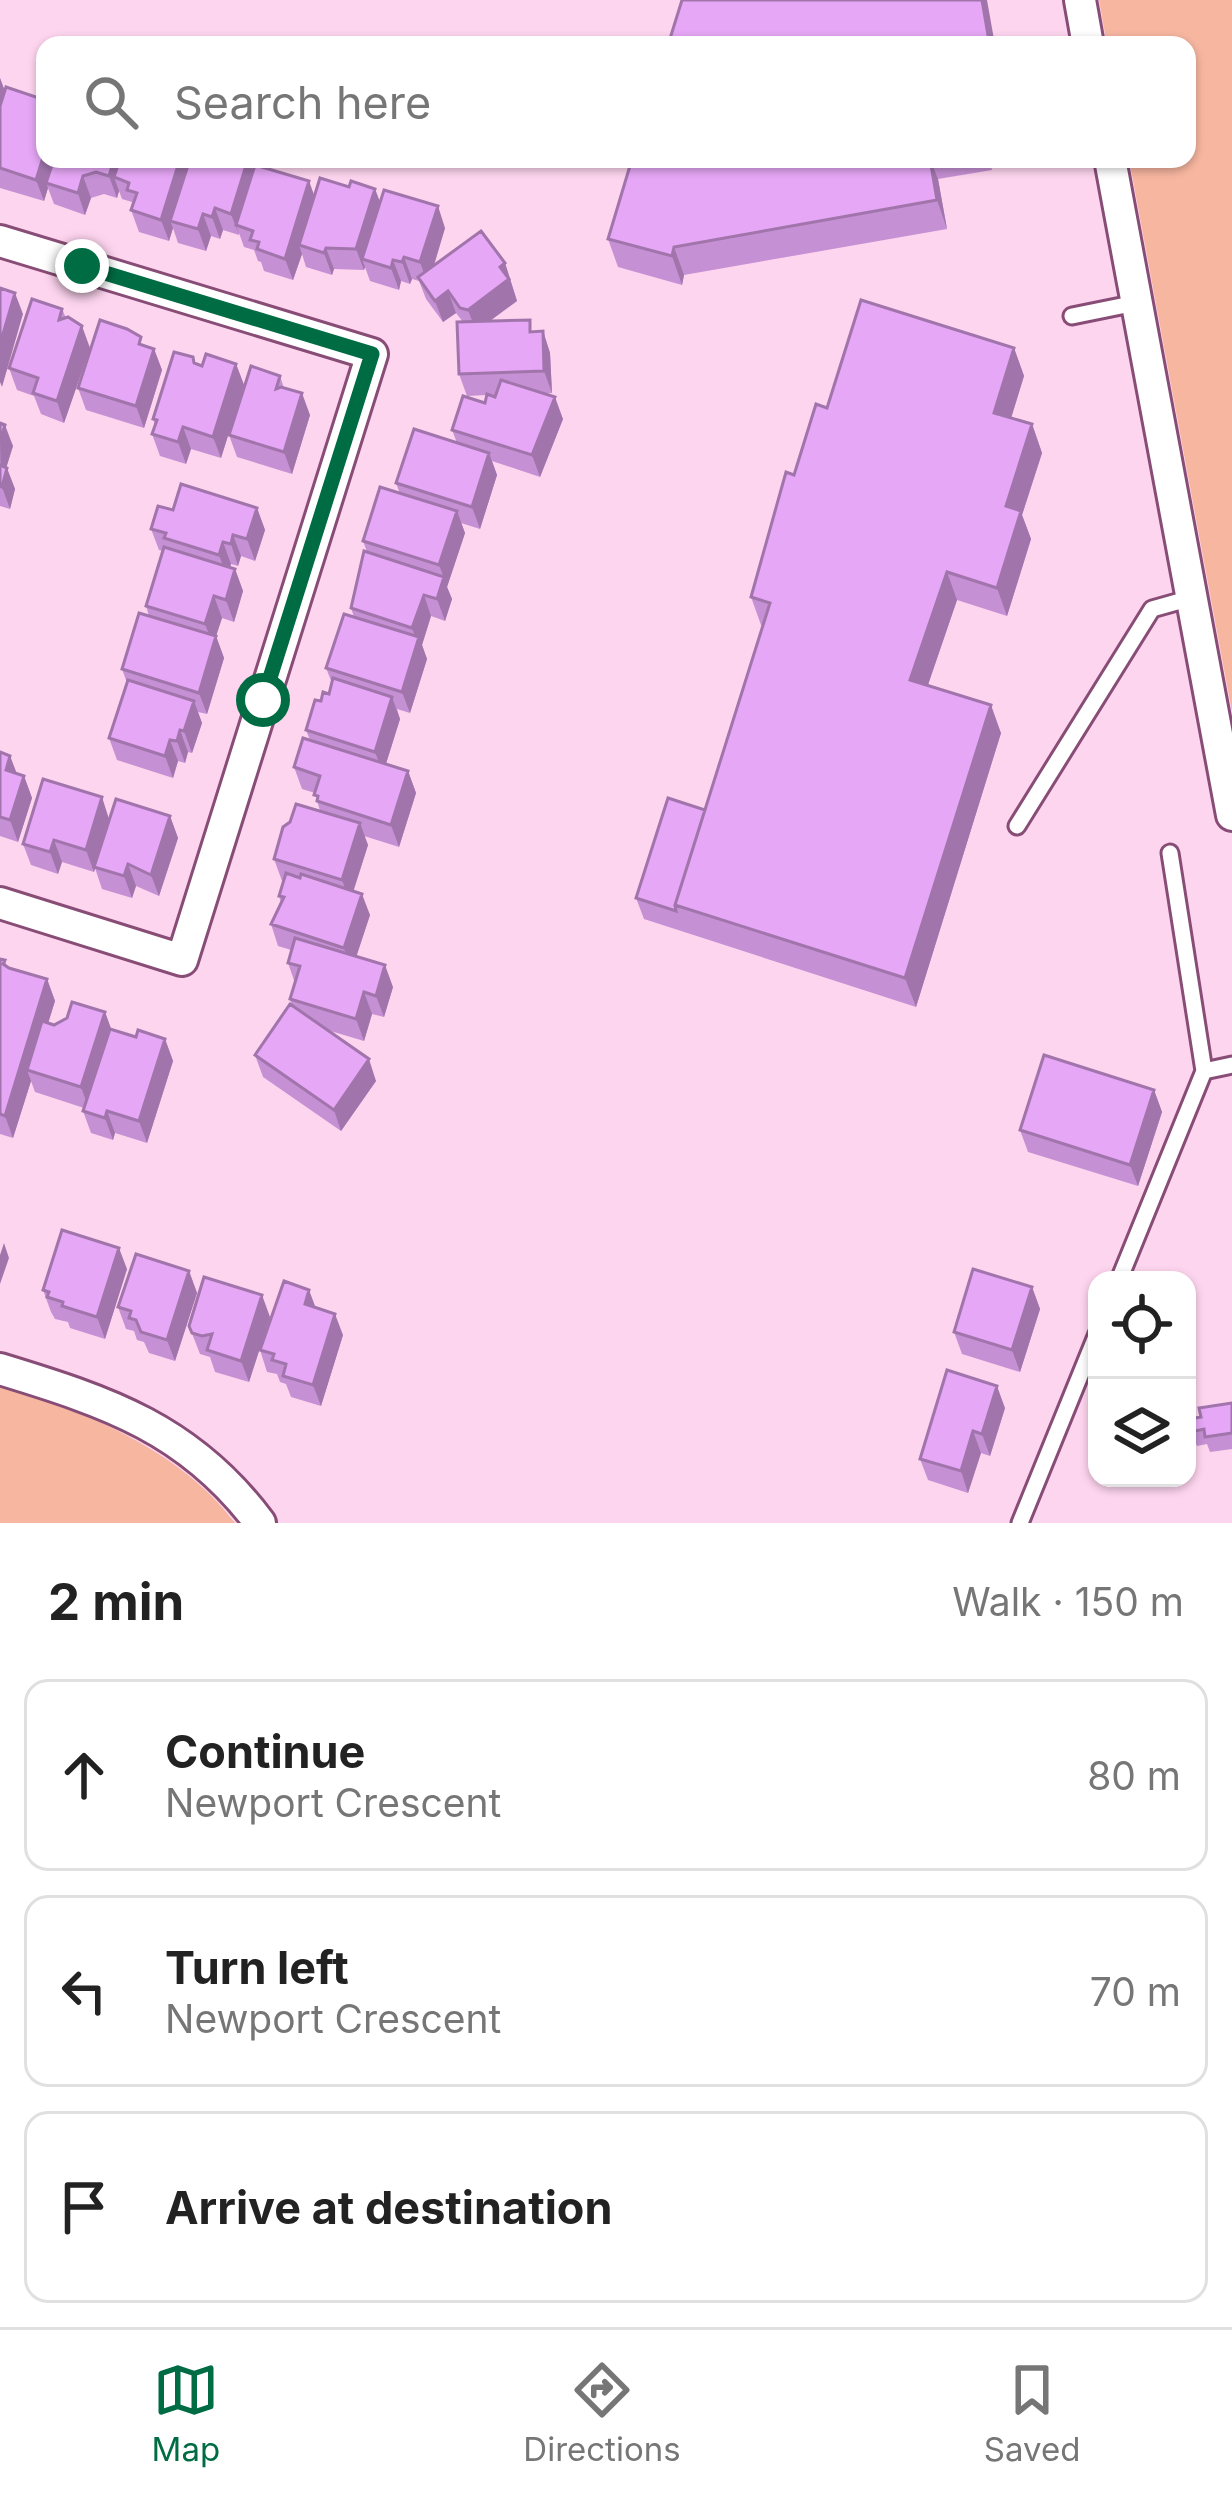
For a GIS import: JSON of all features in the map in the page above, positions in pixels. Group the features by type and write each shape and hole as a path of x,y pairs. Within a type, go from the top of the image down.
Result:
{"street":[{"path":"1080,0 1086,36"},
{"path":"1111,168 1232,815"},
{"path":"0,241 372,354 182,960 0,902"},
{"path":"0,1369 83,1394 169,1434 231,1484 260,1523"}],"lane":[{"path":"1072,316 1136,303"},
{"path":"1017,826 1152,609 1191,598"},
{"path":"1123,1271 1204,1071 1170,854"},
{"path":"1204,1071 1232,1065"},
{"path":"1020,1523 1088,1356"}],"shaded area":[{"path":"1099,0 1232,0 1232,712 1131,168 1196,168 1196,36 1105,36"},
{"path":"0,1385 129,1436 188,1475 235,1523 0,1523"}],"building":[{"path":"682,0 982,0 988,36 671,36"},
{"path":"6,87 36,97 36,168 40,168 36,180 0,168 0,106"},
{"path":"51,168 111,168 109,176 96,172 83,176 78,193 46,183"},
{"path":"117,168 177,168 161,220 131,210 137,193 127,190 129,183 114,177"},
{"path":"187,168 245,168 231,214 215,208 212,217 203,214 198,229 170,221"},
{"path":"254,168 309,181 285,259 257,249 259,242 250,240 253,231 236,225"},
{"path":"629,168 932,168 937,200 674,247 672,256 608,239"},
{"path":"320,178 375,189 356,249 326,248 324,253 299,245"},
{"path":"384,190 438,206 420,262 404,257 402,262 393,260 391,268 362,259"},
{"path":"481,231 505,263 500,267 509,279 468,310 460,308 448,291 435,301 418,277"},
{"path":"0,288 15,293 0,344"},
{"path":"32,299 62,309 59,320 68,317 82,326 57,401 33,393 38,378 9,368"},
{"path":"861,300 1014,348 994,413 1032,424 1006,506 1021,511 997,588 947,572 910,680 991,705 905,978 675,905 770,603 751,597 786,472 794,475 816,404 827,408"},
{"path":"100,320 127,329 141,337 139,344 154,349 136,406 78,388"},
{"path":"530,320 530,332 543,331 544,371 459,374 457,322"},
{"path":"174,352 193,357 202,366 206,354 236,364 213,437 183,427 178,442 152,434"},
{"path":"251,366 280,376 276,389 302,393 284,452 229,435"},
{"path":"501,380 555,397 532,455 452,430 463,396 485,403 487,394 495,397"},
{"path":"414,429 489,453 472,507 396,483"},
{"path":"0,465 7,468 2,487 0,486"},
{"path":"181,484 257,508 247,539 233,535 231,544 223,542 219,555 164,538 166,533 151,529 158,506 173,510"},
{"path":"380,487 457,511 439,565 363,541"},
{"path":"164,547 235,569 226,600 214,596 205,624 146,606"},
{"path":"364,551 444,577 437,599 424,595 412,628 351,608"},
{"path":"139,613 216,636 199,693 122,669"},
{"path":"344,614 419,637 402,692 326,668"},
{"path":"333,678 392,697 375,752 306,730 315,700 321,701 323,692 329,694"},
{"path":"128,680 194,701 184,731 180,730 177,741 170,740 165,756 109,738"},
{"path":"303,738 408,771 391,825 317,801 314,795 320,776 294,767"},
{"path":"0,752 10,756 6,770 24,776 10,820 0,817"},
{"path":"43,779 102,797 86,850 54,840 50,852 23,844"},
{"path":"668,798 705,810 676,911 636,898"},
{"path":"116,799 170,816 151,875 128,864 124,876 94,867"},
{"path":"296,804 360,823 342,880 274,859"},
{"path":"286,873 362,894 344,948 271,924 284,897 279,896"},
{"path":"295,938 385,965 376,996 364,992 356,1019 290,999 300,966 288,963"},
{"path":"0,959 9,968 47,979 5,1116 0,1114"},
{"path":"72,1002 105,1012 81,1087 27,1070 42,1021 54,1025 67,1018"},
{"path":"290,1004 369,1059 334,1110 255,1055"},
{"path":"110,1029 136,1037 138,1030 165,1039 139,1121 107,1111 105,1118 83,1111"},
{"path":"1044,1055 1154,1090 1130,1165 1020,1130"},
{"path":"62,1230 119,1248 97,1317 62,1306 63,1302 47,1297 49,1292 43,1290"},
{"path":"136,1254 189,1271 167,1340 141,1332 136,1320 129,1318 131,1311 118,1307"},
{"path":"973,1269 1032,1287 1012,1350 954,1332"},
{"path":"204,1277 262,1295 241,1361 207,1350 212,1334 192,1333 189,1326"},
{"path":"284,1281 309,1290 305,1304 335,1314 313,1385 283,1376 286,1364 260,1350"},
{"path":"947,1370 997,1386 982,1434 973,1431 961,1471 920,1459"},
{"path":"1232,1403 1232,1433 1205,1437 1204,1429 1196,1431 1199,1408"}],"route":[{"path":"82,266 372,354 263,700"}]}
